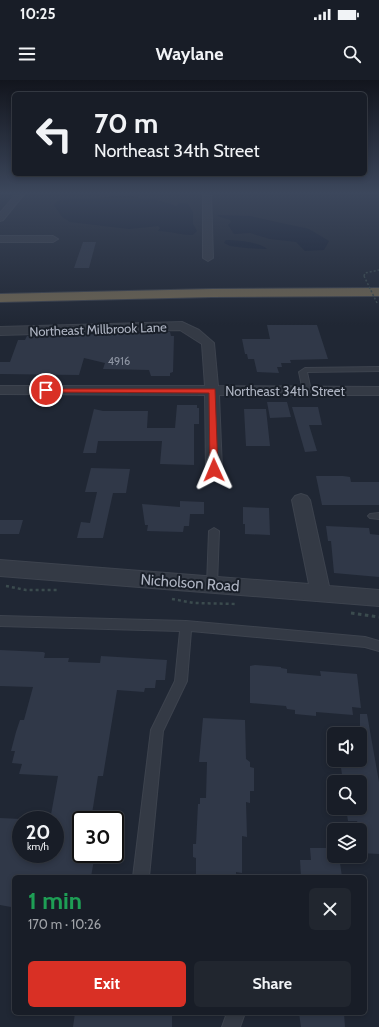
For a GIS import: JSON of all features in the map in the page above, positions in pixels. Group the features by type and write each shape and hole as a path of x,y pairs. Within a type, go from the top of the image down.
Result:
{"highway":[{"path":"0,290 152,286 379,284"},
{"path":"0,298 212,293 378,298"}],"street":[{"path":"208,237 208,258"},
{"path":"0,239 54,239"},
{"name":"Northeast Millbrook Lane","path":"0,331 182,326 195,333 208,343 212,391"},
{"name":"Northeast 34th Street","path":"0,390 379,391"},
{"path":"212,391 214,470"},
{"path":"301,500 321,593"},
{"name":"Nicholson Road","path":"0,568 379,598"}],"lane":[{"path":"307,391 303,372 305,370 379,369"},
{"path":"212,585 214,531"},
{"path":"0,621 186,626 366,642 379,646"},
{"path":"141,875 157,730 181,681 186,626"},
{"path":"231,1027 235,1015"}],"path":[{"path":"378,298 364,276 365,273 379,270"}],"water":[{"path":"264,237 323,237 329,241 324,250 305,251 296,242"},
{"path":"226,240 254,243 267,249 230,246 224,243"}],"building":[{"path":"83,242 96,242 89,268 74,268"},
{"path":"267,325 317,325 328,359 290,360 291,363 281,363 282,367 277,367 279,373 257,372 254,359 248,359 247,354 245,354 242,339 270,339"},
{"path":"170,332 171,336 174,336 173,372 170,373 170,376 151,376 149,370 103,369 105,363 84,358 79,375 0,374 0,362 10,362 18,340 25,340 27,336"},
{"path":"267,402 287,402 291,417 270,418"},
{"path":"177,405 197,405 197,408 199,408 199,424 194,424 194,465 160,464 162,441 98,441 96,453 83,453 94,409 103,411 148,411 147,428 175,428"},
{"path":"292,407 318,407 322,425 309,425 317,451 305,452"},
{"path":"244,409 266,409 270,446 246,446"},
{"path":"91,468 130,469 126,493 113,493 103,538 77,538 81,522 90,523 97,492 85,492"},
{"path":"316,476 350,477 351,482 379,482 379,505 322,505"},
{"path":"180,501 204,502 204,514 190,514 189,526 184,526 183,532 147,531 148,525 145,525 142,504 180,507"},
{"path":"243,507 269,508 270,535 245,534 245,524 243,524"},
{"path":"0,520 23,520 19,534 0,534"},
{"path":"326,526 369,528 370,534 379,535 379,577 334,573 331,541 328,541"},
{"path":"0,650 43,652 45,653 44,658 69,658 68,662 100,663 101,656 167,660 165,680 156,680 155,688 145,688 144,692 117,690 103,776 98,776 92,811 72,811 72,863 93,863 91,875 12,875 11,907 0,905 0,818 12,819 12,863 64,863 64,811 52,811 58,776 19,774 22,764 12,763 15,751 11,751 16,732 20,720 24,720 33,687 0,686"},
{"path":"250,666 281,667 287,669 287,673 321,676 320,671 357,674 361,708 352,707 353,715 316,712 316,716 295,714 295,710 287,709 286,706 250,703"},
{"path":"360,714 367,714 379,782 379,854 367,853 367,823 348,821 347,815 367,815 367,775 342,775 341,767 367,767 367,727 360,727"},
{"path":"203,718 245,720 246,759 250,762 250,767 254,768 254,791 250,791 250,803 246,802 247,837 242,836 242,873 236,872 236,875 196,875 196,858 193,857 193,844 196,844 198,804 200,804 200,798 206,798 207,762 199,762"},
{"path":"310,848 327,848 327,863 340,863 342,875 301,875 300,860 311,860"},
{"path":"75,1015 172,1015 172,1027 73,1027"},
{"path":"299,1015 344,1015 345,1027 301,1027"}],"route":[{"path":"46,390 212,391 214,470"}]}
